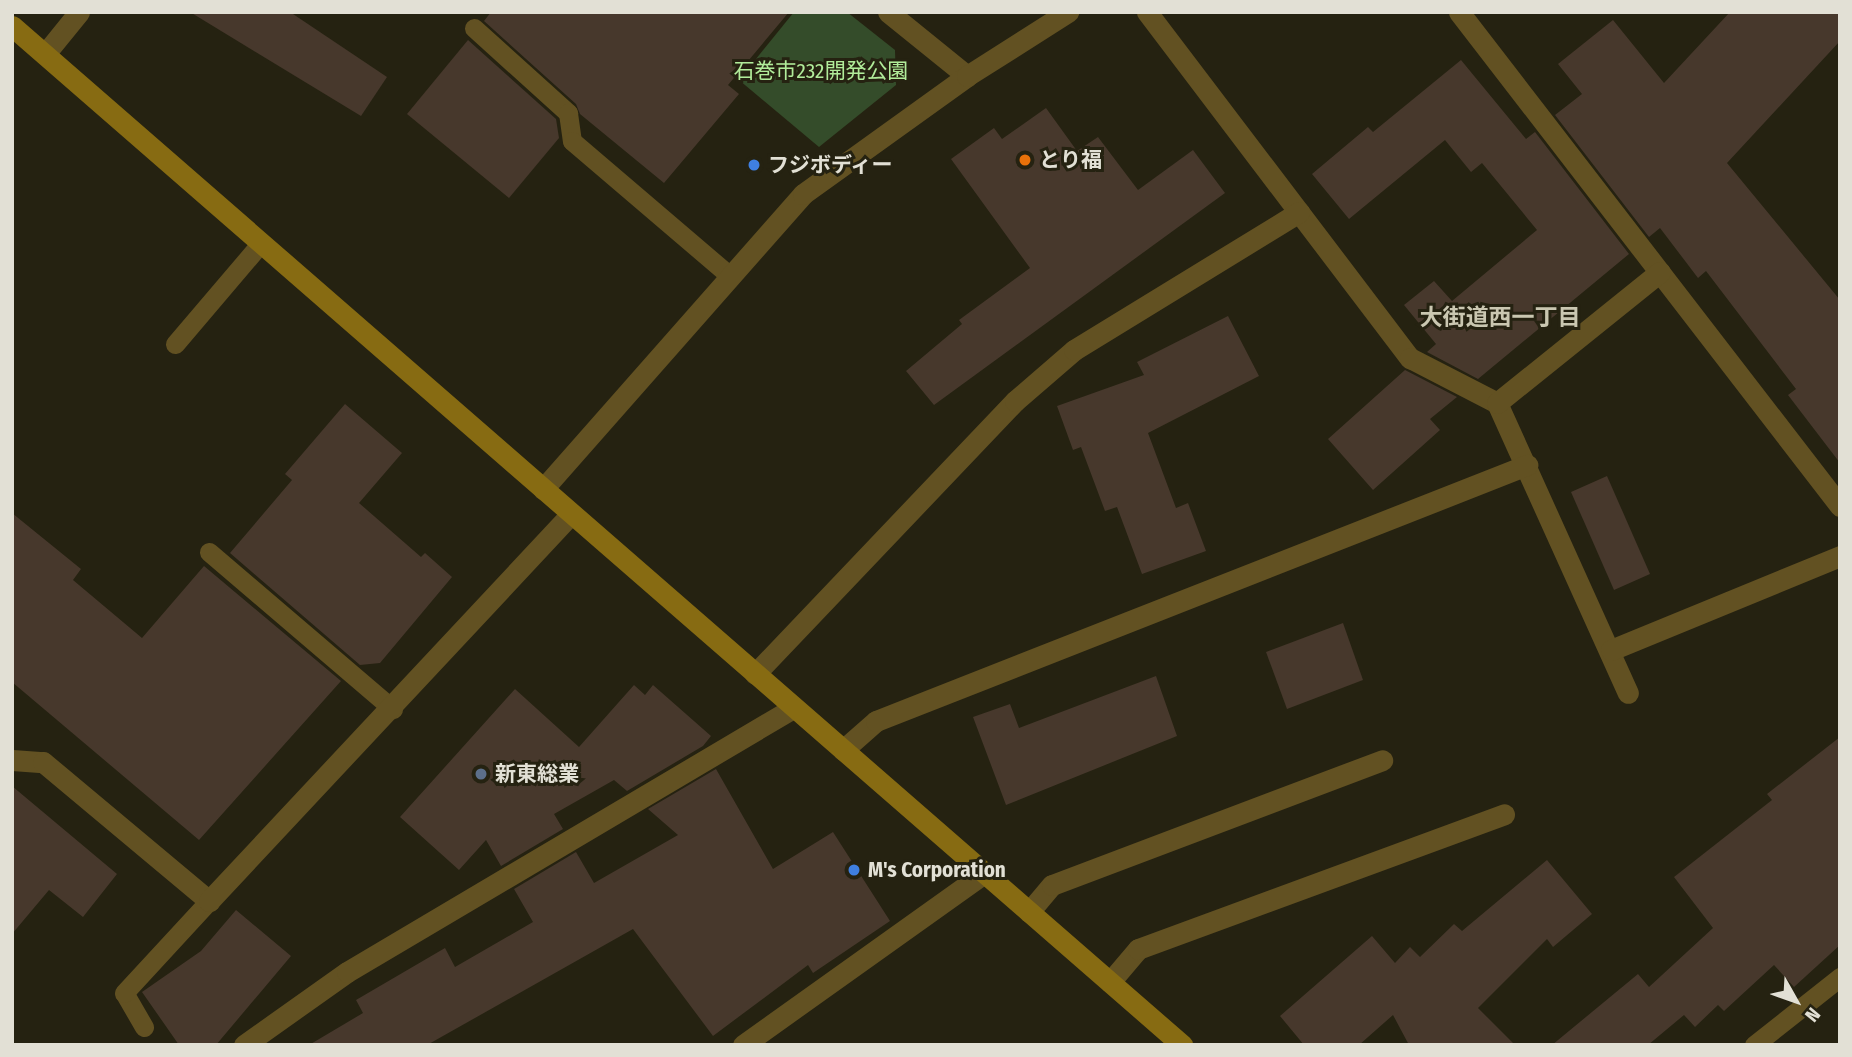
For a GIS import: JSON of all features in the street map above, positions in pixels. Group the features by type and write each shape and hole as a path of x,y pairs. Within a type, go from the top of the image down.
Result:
{"street":[{"path":"45,54 79,12"},
{"path":"888,12 967,76"},
{"path":"542,489 803,194 967,76 1068,12"},
{"path":"1147,12 1410,358 1497,403 1611,650 1628,693"},
{"path":"1459,12 1840,506"},
{"path":"12,26 1182,1045"},
{"path":"755,674 1015,401 1074,350 1299,212"},
{"path":"1497,403 1660,272"},
{"path":"844,750 876,721 1527,466"},
{"path":"12,760 43,762 209,901 393,709 571,514"},
{"path":"1611,650 1840,556"},
{"path":"244,1045 347,972 793,708"},
{"path":"1029,912 1052,885 1382,760"},
{"path":"1110,982 1138,949 1504,814"},
{"path":"743,1045 767,1038 984,873"}],"lane":[{"path":"474,28 568,113 572,141 729,275"},
{"path":"176,344 261,243"},
{"path":"209,552 393,709"},
{"path":"144,1027 124,993 209,901"},
{"path":"1754,1045 1840,977"}],"green space":[{"name":"石巻市232開発公園","path":"794,12 847,12 895,50 896,85 819,147 739,80"}],"building":[{"path":"190,12 290,12 387,77 361,116"},
{"path":"491,12 789,12 728,85 739,94 664,183 580,114 576,104 484,21"},
{"path":"1730,12 1840,12 1840,41 1727,163 1840,300 1840,463 1788,395 1796,389 1706,271 1698,278 1660,228 1649,237 1555,115 1582,94 1558,64 1613,20 1664,83"},
{"path":"468,40 556,119 559,138 509,198 407,114"},
{"path":"1461,60 1526,139 1535,132 1629,254 1478,379 1427,352 1436,344 1404,305 1434,281 1452,301 1537,230 1482,163 1471,172 1445,140 1349,219 1312,174 1368,127 1373,132"},
{"path":"1046,108 1077,151 1098,137 1138,190 1193,150 1225,193 934,405 906,371 962,324 959,320 1030,268 951,159 994,128 1002,139"},
{"path":"1228,316 1259,376 1148,433 1176,508 1188,503 1206,551 1142,574 1117,507 1105,511 1081,447 1073,450 1057,406 1144,375 1137,362"},
{"path":"1405,370 1457,397 1430,419 1440,430 1373,490 1328,439"},
{"path":"345,404 402,453 359,503 421,557 425,553 452,577 380,663 360,665 230,553 292,480 285,474"},
{"path":"1607,476 1650,574 1614,590 1571,492"},
{"path":"12,513 81,569 73,580 142,638 204,566 341,681 199,840 12,682"},
{"path":"1343,623 1363,680 1287,709 1266,652"},
{"path":"1156,676 1177,736 1006,805 973,717 1010,704 1019,728"},
{"path":"634,685 645,695 653,685 711,736 703,746 627,791 614,780 554,814 563,829 501,866 486,840 459,870 400,817 515,689 579,747"},
{"path":"1840,737 1840,945 1794,987 1774,965 1724,1011 1718,1005 1695,1027 1684,1015 1648,1045 1552,1045 1638,974 1649,987 1713,928 1674,877 1772,800 1767,794"},
{"path":"716,769 773,869 833,832 890,921 813,973 808,965 713,1036 633,929 427,1045 309,1045 363,1013 356,1000 445,948 455,967 533,922 514,889 576,852 594,883 678,835 648,809"},
{"path":"12,786 117,874 83,917 49,890 12,934"},
{"path":"1547,860 1592,914 1553,947 1547,939 1478,1008 1515,1045 1409,1045 1393,1015 1359,1045 1304,1045 1280,1016 1372,936 1395,963 1410,947 1420,957 1454,924 1462,931"},
{"path":"236,910 291,956 216,1045 179,1045 142,992 201,951"}],"place":[{"name":"とり福","path":"1025,160"},
{"name":"フジボディー","path":"754,165"},
{"name":"新東総業","path":"481,774"},
{"name":"M's Corporation","path":"854,870"}],"district":[{"name":"大街道西一丁目","path":"1500,317"}]}
